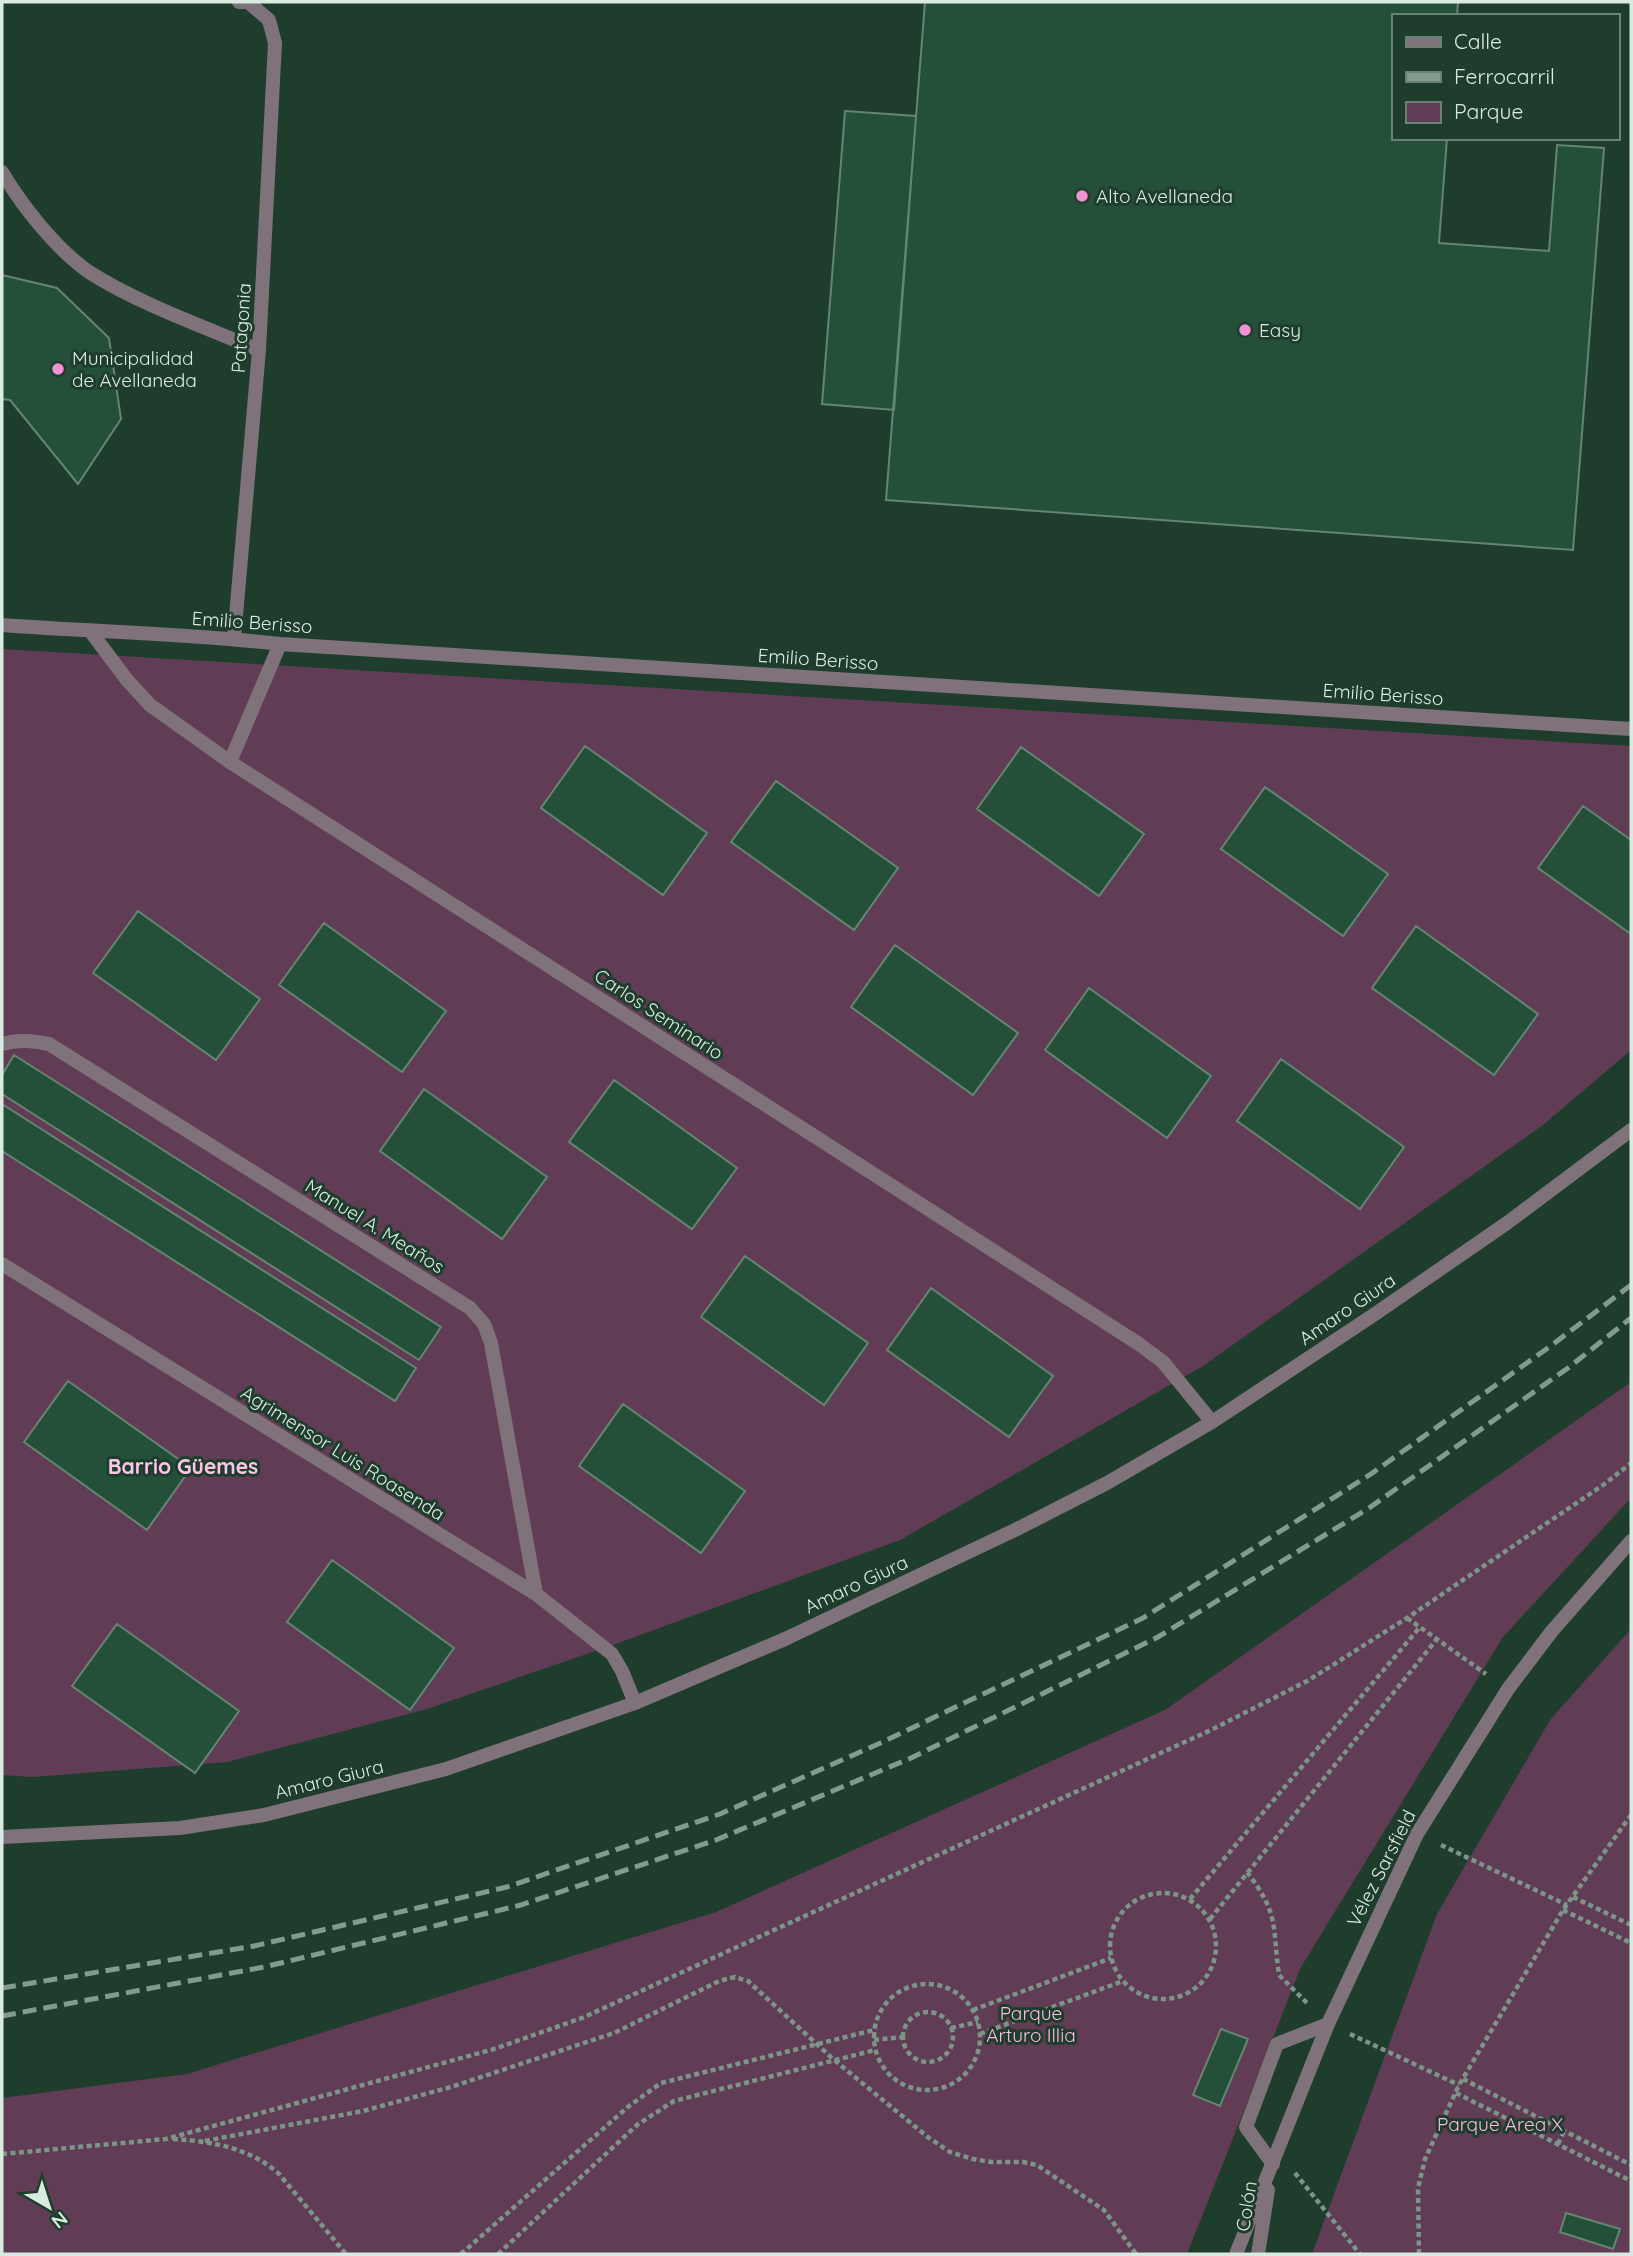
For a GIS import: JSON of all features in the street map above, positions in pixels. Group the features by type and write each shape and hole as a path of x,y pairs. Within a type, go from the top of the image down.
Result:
{"street":[{"name":"Patagonia","path":"234,639 260,350 275,43 269,20 248,2 239,2"},
{"path":"2,172 57,245 89,271 127,293 260,350"},
{"name":"Emilio Berisso","path":"2,625 1631,729"},
{"name":"Carlos Seminario","path":"91,632 127,680 150,705 230,762 1139,1344 1163,1362 1212,1422"},
{"path":"230,762 280,644"},
{"name":"Manuel A. Meaños","path":"2,1044 31,1040 49,1044 470,1308 484,1324 491,1343 536,1594"},
{"name":"Amaro Giura","path":"2,1837 180,1828 264,1815 446,1769 635,1703 785,1639 1015,1530 1107,1483 1212,1422 1507,1223 1631,1130"},
{"name":"Agrimensor Luis Roasenda","path":"2,1264 536,1594 612,1654 635,1703"},
{"name":"Vélez Sarsfield","path":"1236,2254 1328,2024 1417,1834 1508,1689 1552,1631 1631,1541"},
{"path":"1275,2157 1246,2127 1277,2044 1328,2024"},
{"name":"Colón","path":"1258,2254 1275,2157"}],"path":[{"path":"166,2139 494,2049 582,2018 1211,1730 1309,1680 1407,1618 1606,1483 1631,1463"},
{"path":"1407,1618 1508,1689"},
{"path":"1190,1899 1420,1627"},
{"path":"1209,1919 1437,1639"},
{"path":"1419,2254 1418,2189 1425,2159 1461,2082 1565,1908 1631,1815"},
{"path":"1417,1834 1631,1943"},
{"path":"1247,1872 1263,1893 1273,1913 1279,1975 1328,2024 1461,2082 1631,2165"},
{"path":"1170,1893 1190,1899 1209,1919 1216,1937 1215,1957 1207,1975 1194,1989 1177,1997 1157,1999 1139,1993 1123,1981 1116,1971 1111,1958 1111,1938 1118,1918 1131,1903 1150,1894 1170,1893"},
{"path":"1573,1897 1631,1925"},
{"path":"973,2010 1111,1958"},
{"path":"2,2154 166,2139 205,2141 363,2111 451,2087 614,2033 719,1982 736,1977 748,1981 833,2059 929,2138 950,2152 991,2162 1037,2165 1104,2210 1136,2254"},
{"path":"980,2034 1123,1981"},
{"path":"926,1984 945,1986 961,1996 973,2010 978,2022 978,2053 968,2070 953,2083 935,2089 915,2089 897,2081 883,2068 875,2050 874,2031 879,2012 891,1997 907,1987 926,1984"},
{"path":"923,2012 940,2015 951,2028 953,2036 947,2052 941,2058 932,2061 915,2059 904,2046 903,2037 908,2021 923,2012"},
{"path":"951,2028 978,2022"},
{"path":"461,2254 629,2106 661,2083 874,2031"},
{"path":"874,2040 903,2037"},
{"path":"498,2254 637,2125 657,2110 674,2101 875,2050"},
{"path":"1456,2093 1631,2180"},
{"path":"1558,2144 1564,2131"},
{"path":"205,2141 267,2162 346,2254"},
{"path":"1275,2157 1360,2254"}],"green space":[{"path":"2,649 1631,746 1631,1050 1543,1125 1203,1366 900,1540 610,1646 427,1709 227,1762 32,1777 2,1775"},
{"name":"Parque Arturo Illia","path":"1631,1382 1631,1498 1503,1637 1301,1967 1187,2254 2,2254 2,2098 187,2074 716,1912 1165,1710"},
{"name":"Parque Area X","path":"1631,1629 1631,2254 1312,2254 1437,1914 1550,1720"}],"building":[{"name":"Easy","path":"925,2 1458,2 1457,14 1392,14 1392,140 1447,140 1439,243 1549,251 1557,145 1604,148 1573,550 886,500"},
{"path":"845,111 916,116 894,410 822,404"},
{"name":"Municipalidad de Avellaneda","path":"2,275 57,288 109,338 121,419 78,484 10,400 2,399"},
{"path":"585,746 707,833 663,895 541,808"},
{"path":"1021,747 1144,834 1099,896 977,809"},
{"path":"776,781 898,868 854,930 731,842"},
{"path":"1265,787 1388,874 1343,936 1221,849"},
{"path":"1583,806 1631,840 1631,934 1538,868"},
{"path":"138,911 260,999 216,1060 93,973"},
{"path":"324,923 446,1011 402,1072 279,985"},
{"path":"1416,926 1538,1014 1494,1075 1372,988"},
{"path":"895,945 1018,1033 973,1095 851,1007"},
{"path":"1089,988 1211,1076 1167,1138 1045,1050"},
{"path":"14,1055 441,1327 419,1360 2,1094 2,1075"},
{"path":"1281,1059 1404,1147 1360,1209 1237,1121"},
{"path":"614,1080 737,1168 692,1229 569,1142"},
{"path":"424,1089 547,1177 502,1239 380,1151"},
{"path":"2,1104 416,1368 395,1401 2,1151"},
{"path":"745,1256 868,1343 824,1405 701,1317"},
{"path":"931,1288 1053,1376 1009,1437 887,1350"},
{"path":"68,1381 191,1468 147,1530 24,1442"},
{"path":"623,1404 745,1491 701,1553 579,1466"},
{"path":"332,1560 454,1648 410,1710 287,1622"},
{"path":"117,1624 239,1711 195,1773 72,1686"},
{"path":"1221,2029 1248,2039 1220,2106 1193,2095"},
{"path":"1566,2213 1620,2229 1613,2249 1560,2232"}],"railway":[{"path":"2,1988 254,1946 507,1887 720,1814 876,1745 1143,1618 1371,1474 1631,1285"},
{"path":"2,2016 264,1967 521,1905 716,1840 911,1758 1158,1637 1369,1508 1568,1368 1631,1318"}],"place":[{"name":"Alto Avellaneda","path":"1082,196"},
{"name":"Easy","path":"1245,330"},
{"name":"Municipalidad de Avellaneda","path":"58,369"}],"district":[{"name":"Barrio Güemes","path":"183,1467"}]}
